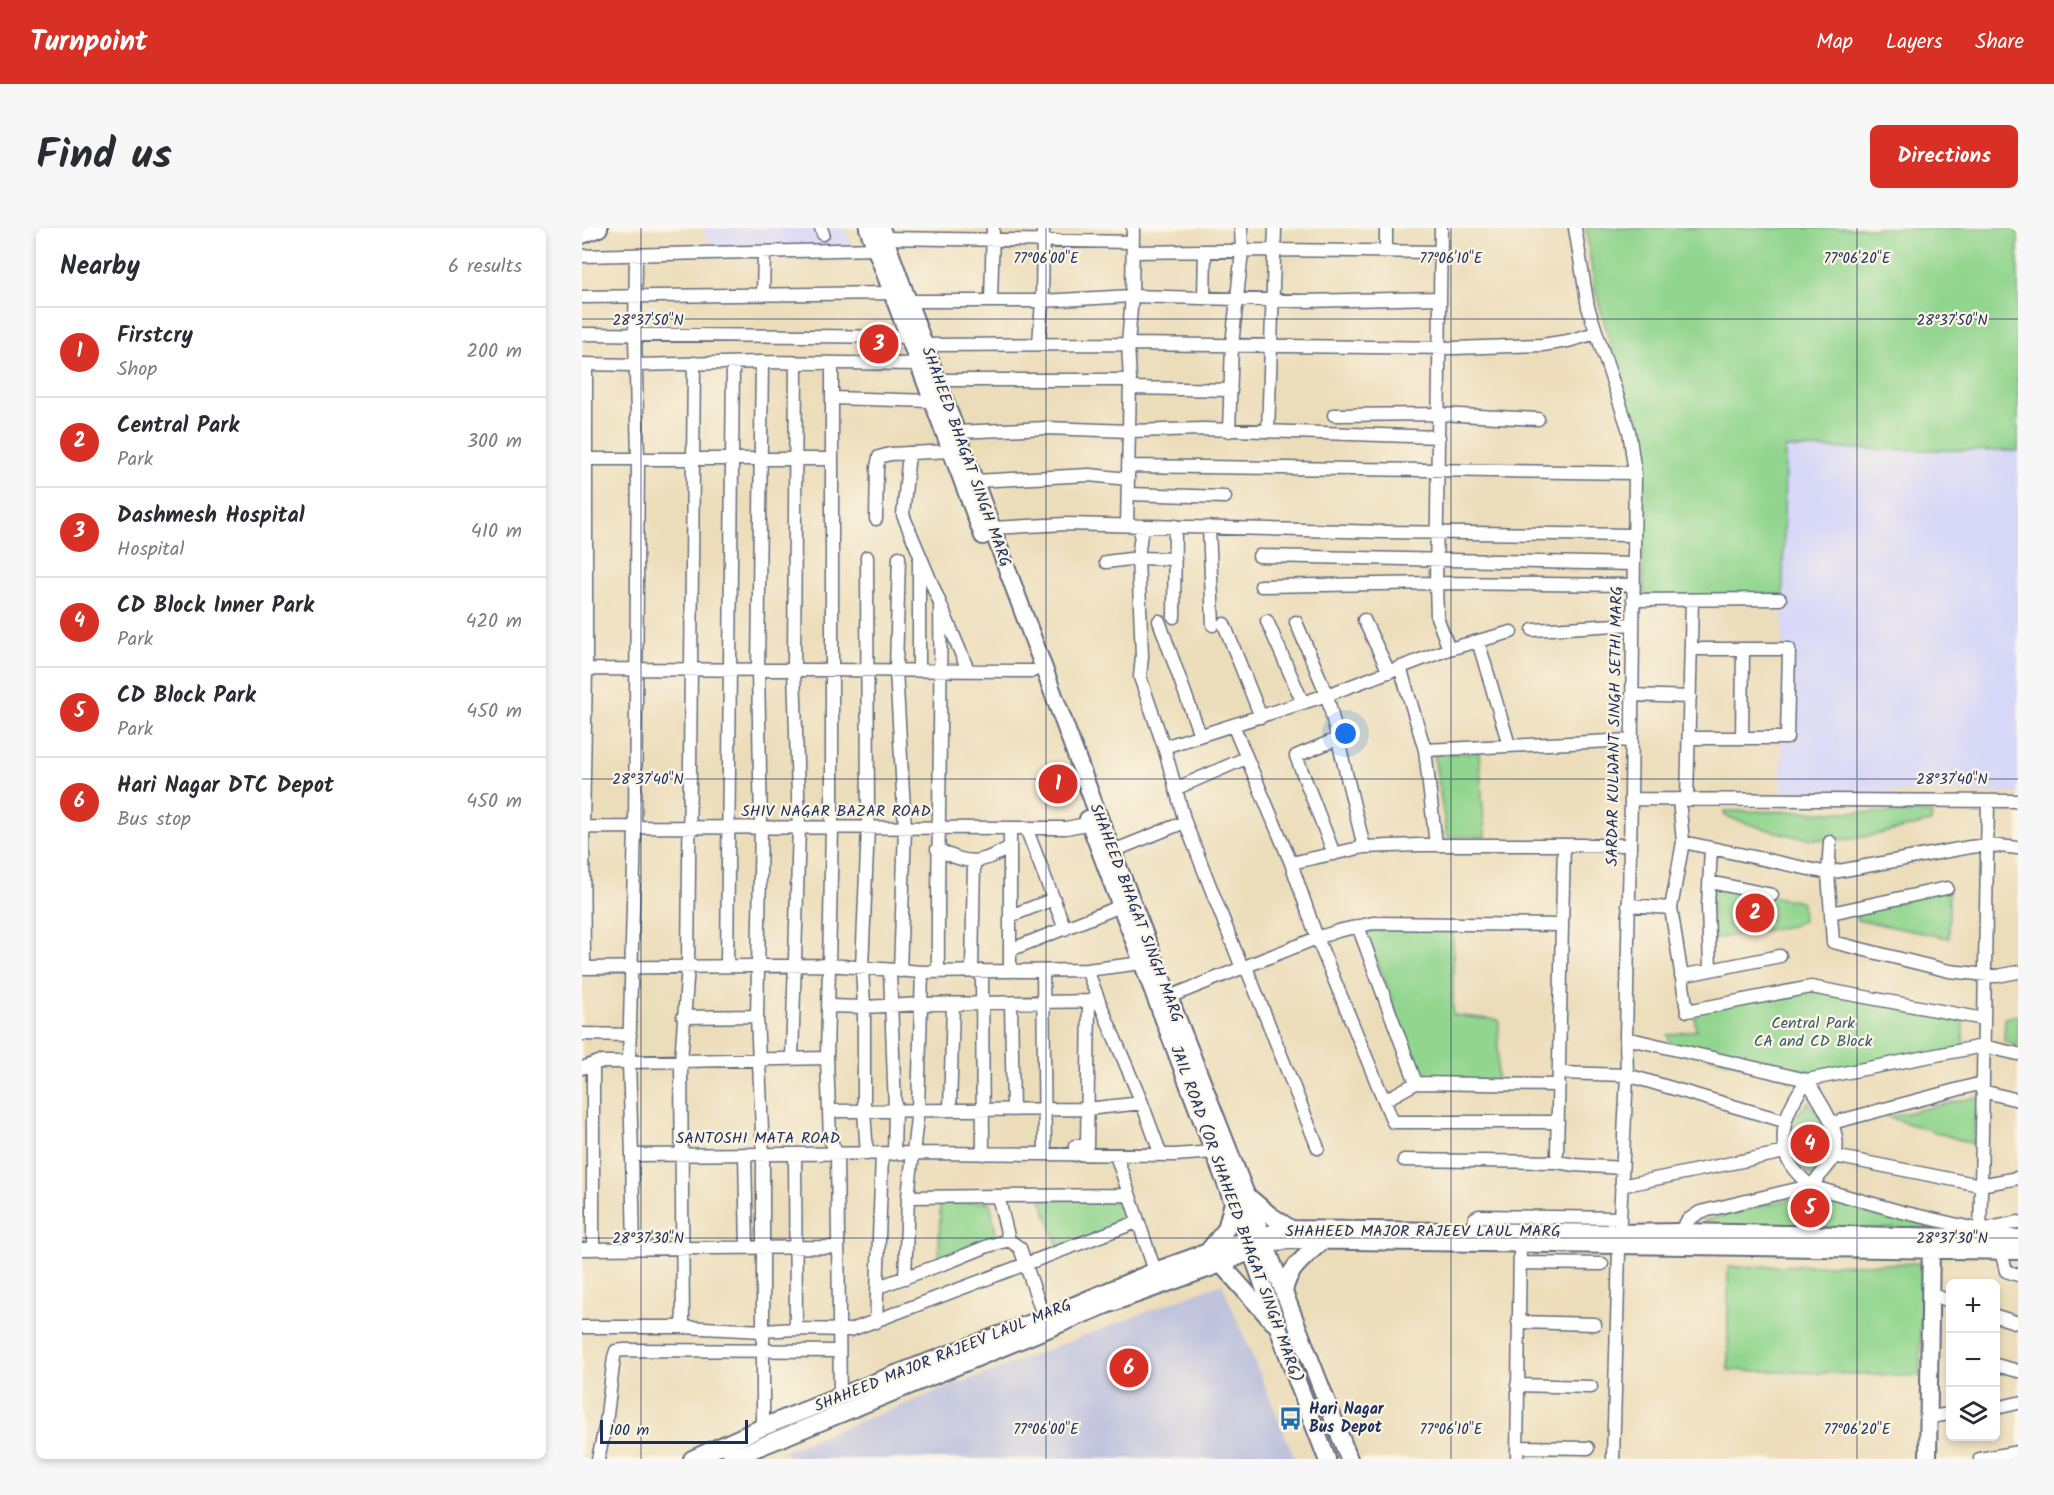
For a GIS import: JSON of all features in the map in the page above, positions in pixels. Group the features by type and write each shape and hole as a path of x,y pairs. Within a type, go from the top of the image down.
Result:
{"street":[{"path":"582,235 599,228"},
{"name":"JAIL ROAD (OR SHAHEED BHAGAT SINGH MARG)","path":"868,228 880,238 892,293 1033,671 1095,822 1121,906 1142,963 1214,1152 1240,1200 1257,1243 1277,1327 1327,1459"},
{"path":"1127,525 1130,384 1128,344 1132,296 1133,228"},
{"path":"1229,431 1232,345 1242,251 1241,228"},
{"path":"1268,432 1275,228"},
{"path":"1386,228 1386,251"},
{"path":"1441,228 1436,584 1437,617 1449,649"},
{"name":"SARDAR KULWANT SINGH SETHI MARG","path":"1575,228 1588,308 1629,431 1635,473 1627,1075 1621,1186 1613,1459"},
{"path":"992,301 993,234"},
{"path":"582,256 764,252 880,238 993,234 1043,234 1133,247 1205,251 1440,252"},
{"path":"1039,344 1043,234"},
{"name":"SHAHEED BHAGAT SINGH MARG","path":"880,238 908,301 938,380 1095,822 1113,851 1226,1147 1240,1200"},
{"path":"1204,298 1205,251"},
{"path":"763,295 764,252"},
{"path":"634,1249 629,1062 635,827 638,458 636,255"},
{"path":"582,297 892,293"},
{"path":"908,301 1042,301 1132,296 1304,301 1440,298"},
{"path":"925,345 1128,344 1440,348 1542,345 1596,333"},
{"path":"582,334 908,337"},
{"path":"919,364 762,362 584,364 583,968 828,965 922,972 1043,971 1087,970 1142,963"},
{"path":"762,362 758,669 761,827 757,1016 763,1154 763,1427"},
{"path":"683,1327 681,1061 688,966 694,363"},
{"path":"727,966 733,363"},
{"path":"792,1058 799,827 794,669 796,363"},
{"path":"832,364 832,827 827,1058 830,1139 837,1154 840,1397"},
{"path":"938,380 1130,384 1231,390"},
{"path":"832,398 932,401"},
{"path":"1334,415 1439,414 1538,419"},
{"path":"957,432 1046,428 1129,431 1204,429 1439,437"},
{"path":"876,519 879,457 951,451"},
{"path":"909,453 903,515 968,670"},
{"path":"583,459 831,459"},
{"path":"1128,466 1635,473"},
{"path":"975,481 1089,475 1128,479"},
{"path":"1128,494 1226,497"},
{"path":"992,528 1066,524 1385,532 1634,535"},
{"path":"1142,526 1138,558 1142,656 1140,676 1164,747 1185,822 1318,1148"},
{"path":"1174,617 1175,526"},
{"path":"1209,527 1218,624 1261,717"},
{"path":"919,554 919,670"},
{"path":"876,1322 878,1231 895,1109 891,1006 905,828 896,670 899,556"},
{"path":"1259,556 1634,564"},
{"path":"867,557 868,827 862,967 864,1111 867,1154"},
{"path":"1106,562 1138,558 1175,558"},
{"path":"1261,586 1633,585"},
{"path":"1633,600 1780,599"},
{"path":"1692,600 1689,738 1683,799 1683,842 1671,908 1687,1011 1811,987 1984,1019"},
{"path":"938,971 940,603"},
{"path":"1364,620 1394,670 1425,750 1436,845"},
{"path":"1159,621 1200,735"},
{"path":"1267,621 1303,703"},
{"path":"1296,622 1327,695 1364,847"},
{"path":"1533,630 1633,624"},
{"path":"1164,747 1327,695 1449,649 1511,632"},
{"path":"1478,641 1509,745"},
{"path":"1689,738 1787,738 1789,650 1691,649"},
{"path":"1742,738 1743,649"},
{"path":"584,669 1033,671"},
{"path":"1632,695 1690,697"},
{"path":"1233,725 1291,863 1317,939 1393,1122 1558,1122"},
{"path":"1334,854 1296,756 1337,739"},
{"path":"1425,750 1632,740"},
{"path":"1175,789 1246,758"},
{"path":"1631,799 2018,801"},
{"path":"1980,1239 1989,845 1988,801"},
{"name":"SHIV NAGAR BAZAR ROAD","path":"582,827 1066,828 1095,822"},
{"path":"1113,851 1185,822"},
{"path":"1010,828 1010,971"},
{"path":"1026,828 1065,929"},
{"path":"1683,842 1828,873 1989,845 2018,848"},
{"path":"1830,842 1828,873 1833,942 1949,971 1985,976 2018,972"},
{"path":"1557,1153 1564,845"},
{"path":"1291,863 1364,847 1630,845"},
{"path":"937,849 959,860 974,862 992,857 1010,847"},
{"path":"1710,970 1707,907 1711,848"},
{"path":"974,862 977,971 982,1003 983,1154"},
{"path":"1710,882 1772,895"},
{"path":"1831,913 1947,888"},
{"path":"1010,916 1054,899"},
{"path":"1628,905 1671,908"},
{"path":"1010,950 1121,906"},
{"path":"1168,997 1317,939 1373,923 1562,925"},
{"path":"1358,926 1416,1083"},
{"path":"1681,976 1780,956"},
{"path":"1087,970 1094,1001 1142,1103 1161,1155"},
{"path":"1043,971 1046,1154"},
{"path":"905,1278 908,1197 918,1109 923,1004 922,972"},
{"path":"829,1006 1094,1001"},
{"path":"1075,1155 1075,1146 1087,1146 1094,1001"},
{"path":"1011,1003 1013,1110"},
{"path":"950,1110 953,1004"},
{"path":"683,1017 757,1016"},
{"path":"582,1034 630,1035"},
{"path":"1626,1038 1807,1080 1983,1046 2018,1054"},
{"path":"827,1058 606,1061 588,1066 588,1249 838,1246"},
{"path":"1385,1100 1416,1083 1627,1075 1784,1121"},
{"path":"1807,1080 1794,1099 1784,1121 1785,1152 1794,1169 1810,1186"},
{"path":"1807,1080 1832,1123 1836,1140 1834,1156 1810,1186"},
{"path":"1832,1123 1982,1087 2018,1100"},
{"path":"829,1111 1088,1109 1142,1103"},
{"name":"SANTOSHI MATA ROAD","path":"632,1155 914,1153 1161,1155 1214,1152"},
{"path":"1621,1186 1785,1152"},
{"path":"745,1154 747,1248"},
{"path":"795,1154 796,1329"},
{"path":"1116,1155 1155,1270"},
{"path":"1834,1156 1980,1185 2018,1178"},
{"path":"1404,1160 1557,1162 1622,1168"},
{"path":"1679,1232 1688,1220 1700,1212 1810,1186 1902,1212 1980,1239 2018,1222"},
{"path":"908,1197 1129,1195"},
{"path":"998,1196 1009,1240 1020,1248 1044,1317"},
{"path":"1204,1255 1226,1229 1240,1200 1291,1228"},
{"path":"582,1327 683,1327 763,1331 851,1330 1137,1222"},
{"name":"SHAHEED MAJOR RAJEEV LAUL MARG","path":"730,1459 1106,1305 1221,1264 1283,1229 1679,1232 1931,1243"},
{"name":"SHAHEED MAJOR RAJEEV LAUL MARG","path":"692,1459 763,1427 1044,1317 1155,1270 1204,1255 1230,1244 1288,1240 1520,1244 1620,1232 1931,1243 2018,1238"},
{"name":"SHAHEED MAJOR RAJEEV LAUL MARG","path":"1980,1239 2001,1251 2018,1251"},
{"path":"878,1287 1009,1240"},
{"path":"1284,1294 1286,1280 1291,1271 1322,1241"},
{"path":"1257,1243 1284,1294 1349,1459"},
{"path":"1928,1459 1931,1243"},
{"path":"1520,1244 1517,1453 1588,1448"},
{"path":"2001,1251 2006,1271 2018,1275"},
{"path":"1520,1263 1602,1264"},
{"path":"1221,1264 1277,1327"},
{"path":"1930,1294 1946,1300"},
{"path":"2000,1318 2018,1323"},
{"path":"1518,1322 1595,1324"},
{"path":"598,1459 606,1423 616,1351 839,1351"},
{"path":"2000,1366 2018,1371"},
{"path":"1296,1380 1315,1371"},
{"path":"1517,1385 1591,1387"},
{"path":"2000,1407 2018,1403"},
{"path":"1929,1417 1946,1415"},
{"path":"1980,1459 2018,1452"}],"shaded area":[{"path":"702,228 844,228 858,259 715,255"},
{"path":"1784,448 2018,451 2018,793 1781,791"},
{"path":"1222,1283 1295,1459 801,1459 780,1452"}],"green space":[{"path":"1586,228 2018,228 2018,451 1785,448 1783,601 1644,599 1640,448 1594,286"},
{"path":"1479,752 1485,836 1447,837 1434,755"},
{"path":"1724,811 1932,813 1931,822 1868,836 1830,840 1803,838 1777,832 1725,816"},
{"path":"1711,884 1802,902 1803,921 1791,926 1713,939"},
{"path":"1949,887 1949,938 1857,920 1855,911"},
{"path":"1385,929 1453,931 1453,1015 1499,1020 1497,1081 1418,1083 1385,979 1365,934"},
{"name":"Central Park CA and CD Block","path":"1810,985 1962,1017 1964,1048 1806,1082 1670,1046 1668,1035 1696,1030 1694,1011"},
{"path":"2018,1015 2018,1046 2004,1042 2005,1018"},
{"path":"1977,1097 1973,1144 1888,1117"},
{"path":"1808,1102 1830,1126 1828,1154 1823,1165 1811,1176 1797,1163 1789,1151 1790,1122"},
{"path":"1808,1195 1931,1223 1927,1229 1698,1227 1706,1220"},
{"path":"1041,1199 1120,1200 1132,1227 1060,1251"},
{"path":"990,1202 997,1239 939,1264 940,1203"},
{"path":"1921,1263 1920,1376 1728,1370 1728,1267"}],"place":[{"name":"Dashmesh Hospital","path":"879,344"},
{"name":"Firstcry","path":"1058,784"},
{"name":"Central Park","path":"1755,913"},
{"name":"CD Block Inner Park","path":"1810,1144"},
{"name":"CD Block Park","path":"1810,1208"},
{"name":"Hari Nagar DTC Depot","path":"1129,1368"},
{"name":"Hari Nagar Bus Depot","path":"1291,1418"}]}
